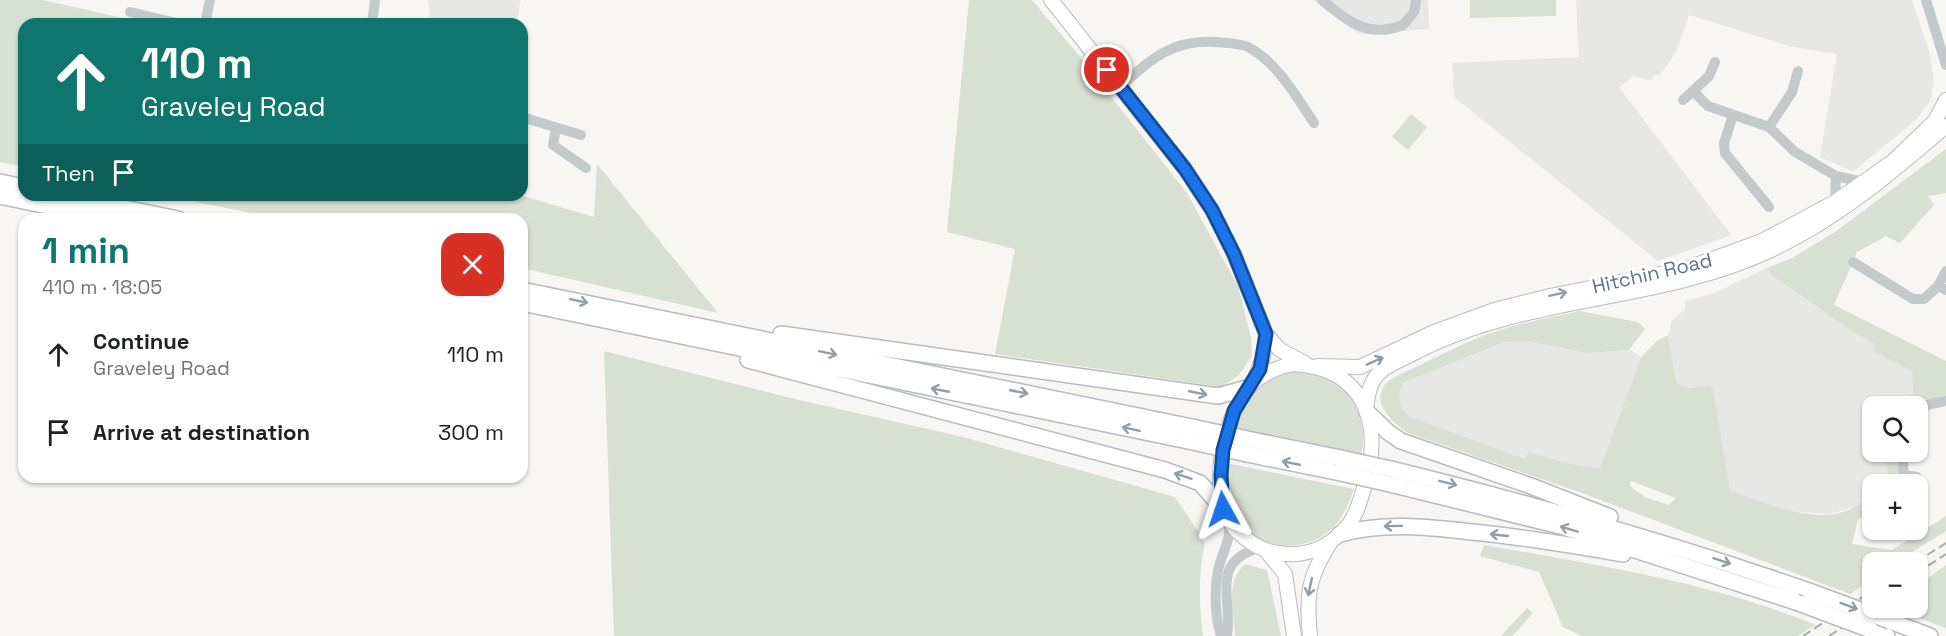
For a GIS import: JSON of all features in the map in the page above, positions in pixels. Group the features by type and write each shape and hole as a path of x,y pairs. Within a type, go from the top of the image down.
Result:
{"highway":[{"path":"0,182 18,186"},
{"path":"0,196 18,200"},
{"path":"24,201 81,213"},
{"path":"90,201 149,213"},
{"path":"528,291 709,328 1249,447 1566,513 1666,543 1809,591 1889,628 1930,636"},
{"path":"528,304 668,335 1190,434"},
{"path":"709,328 823,339 1218,396 1250,386"},
{"path":"668,335 816,380 1131,461 1200,483 1226,515"},
{"path":"1367,410 1388,432 1401,441 1531,486 1666,543"},
{"path":"1391,476 1685,565 1871,630 1889,628"},
{"path":"1335,539 1367,527 1413,525 1549,540 1685,565"}],"main road":[{"path":"1051,0 1185,169 1212,210 1234,254 1266,334 1280,350 1346,381 1354,388 1367,410 1371,443 1368,473 1356,512 1317,563 1307,593 1310,636"},
{"name":"Hitchin Road","path":"1314,366 1360,367 1434,332 1494,310 1705,263 1762,241 1835,202 1892,162 1935,121 1946,100"},
{"name":"Hitchin Road","path":"1367,410 1368,390 1379,372 1436,342 1497,320 1687,279 1768,252 1849,206 1946,126"},
{"path":"1266,334 1261,363 1234,411 1223,450 1221,475 1226,515 1245,538 1263,550 1285,574 1294,636"},
{"path":"1250,386 1279,367 1314,366"},
{"path":"1263,550 1293,555 1315,550 1335,539"}],"street":[{"path":"206,18 210,0"},
{"path":"373,18 375,0"},
{"path":"1322,0 1352,24 1370,29 1403,25 1412,17 1416,0"},
{"path":"1926,0 1944,50 1946,65"},
{"path":"130,12 156,18"},
{"path":"1120,87 1146,63 1176,45 1194,41 1246,46 1287,83 1314,123"},
{"path":"1683,100 1709,76 1715,62"},
{"path":"1769,128 1799,79"},
{"path":"1693,91 1704,103 1769,128 1795,152 1836,176 1863,182"},
{"path":"1733,115 1724,142 1725,153 1769,207"},
{"path":"528,119 580,135"},
{"path":"556,128 553,145 586,168"},
{"path":"1835,202 1836,176"},
{"path":"1853,262 1913,299 1924,299 1942,288 1946,271"},
{"path":"1928,404 1946,400"},
{"path":"1221,636 1216,582 1230,537 1226,515"},
{"path":"1227,636 1226,580 1230,565 1242,554 1263,550"}],"shaded area":[{"path":"0,0 43,0 122,18 18,18 18,166 0,162"},
{"path":"428,0 521,0 517,18 430,18"},
{"path":"969,0 1032,0 1187,193 1238,286 1251,337 1252,356 1239,375 1222,387 995,354 1015,249 947,232"},
{"path":"1313,0 1428,0 1429,29 1359,34"},
{"path":"1470,0 1556,0 1556,16 1470,18"},
{"path":"1576,0 1912,0 1929,51 1934,79 1931,99 1917,119 1853,172 1820,157 1837,54 1793,47 1689,15 1676,52 1660,75 1654,75 1652,81 1634,76 1619,87 1731,235 1658,261 1454,97 1452,63 1579,57"},
{"path":"1411,114 1427,127 1408,150 1392,137"},
{"path":"1946,149 1946,193 1928,196 1934,205 1900,243 1886,236 1857,252 1834,305 1946,361 1946,396 1928,400 1928,396 1909,396 1913,393 1912,371 1874,352 1876,345 1853,332 1770,274 1769,267 1792,258 1835,232"},
{"path":"597,164 718,313 528,269 528,213 250,213 192,201 528,201 528,197 594,217"},
{"path":"1769,267 1770,274 1853,332 1877,345 1874,352 1912,371 1913,393 1909,396 1862,396 1862,462 1886,462 1888,474 1862,474 1862,501 1853,508 1828,514 1785,511 1730,491 1724,468 1692,388 1680,386 1676,381 1668,335 1672,321 1685,309 1685,301 1714,293"},
{"path":"1580,311 1638,322 1645,329 1629,350 1587,353 1527,341 1505,342 1403,383 1399,396 1402,408 1408,416 1525,459 1528,452 1579,466 1600,468 1641,357 1658,340 1668,335 1676,381 1687,388 1709,385 1713,389 1730,491 1807,514 1839,513 1853,508 1862,501 1862,516 1858,520 1852,544 1892,550 1908,540 1928,540 1928,527 1946,516 1946,531 1912,552 1862,552 1862,586 1850,594 1582,493 1408,433 1391,419 1382,407 1380,400 1384,386 1399,375 1463,344 1521,324","holes":["1630,481 1676,498 1669,505 1645,497 1631,487"]},
{"path":"1527,341 1587,353 1629,350 1641,357 1600,468 1579,466 1529,453 1525,459 1408,416 1400,405 1398,394 1403,383 1506,342"},
{"path":"604,351 799,400 963,437 1175,497 1205,542 1200,589 1203,636 614,636"},
{"path":"1299,371 1316,373 1330,379 1342,387 1351,398 1362,425 1361,457 1233,430 1243,408 1257,390 1275,377"},
{"path":"1886,462 1898,462 1899,474 1888,474"},
{"path":"1226,463 1354,489 1341,518 1328,532 1315,540 1301,544 1286,546 1271,544 1245,530 1235,518 1227,499"},
{"path":"1484,545 1694,586 1776,610 1816,625 1798,636 1582,636 1563,627 1539,572 1480,556"},
{"path":"1245,564 1267,570 1281,636 1235,636 1232,608 1233,588 1239,571"},
{"path":"1946,565 1946,628 1918,618 1928,618 1928,578"},
{"path":"1527,608 1533,613 1512,636 1501,636"}],"railway":[{"path":"1928,554 1946,543"},
{"path":"1928,566 1946,554"},
{"path":"1803,636 1862,598"},
{"path":"1829,636 1862,615"}],"route":[{"path":"1107,70 1185,169 1212,210 1234,254 1266,334 1260,369 1234,411 1223,450 1221,490 1223,509"}]}
